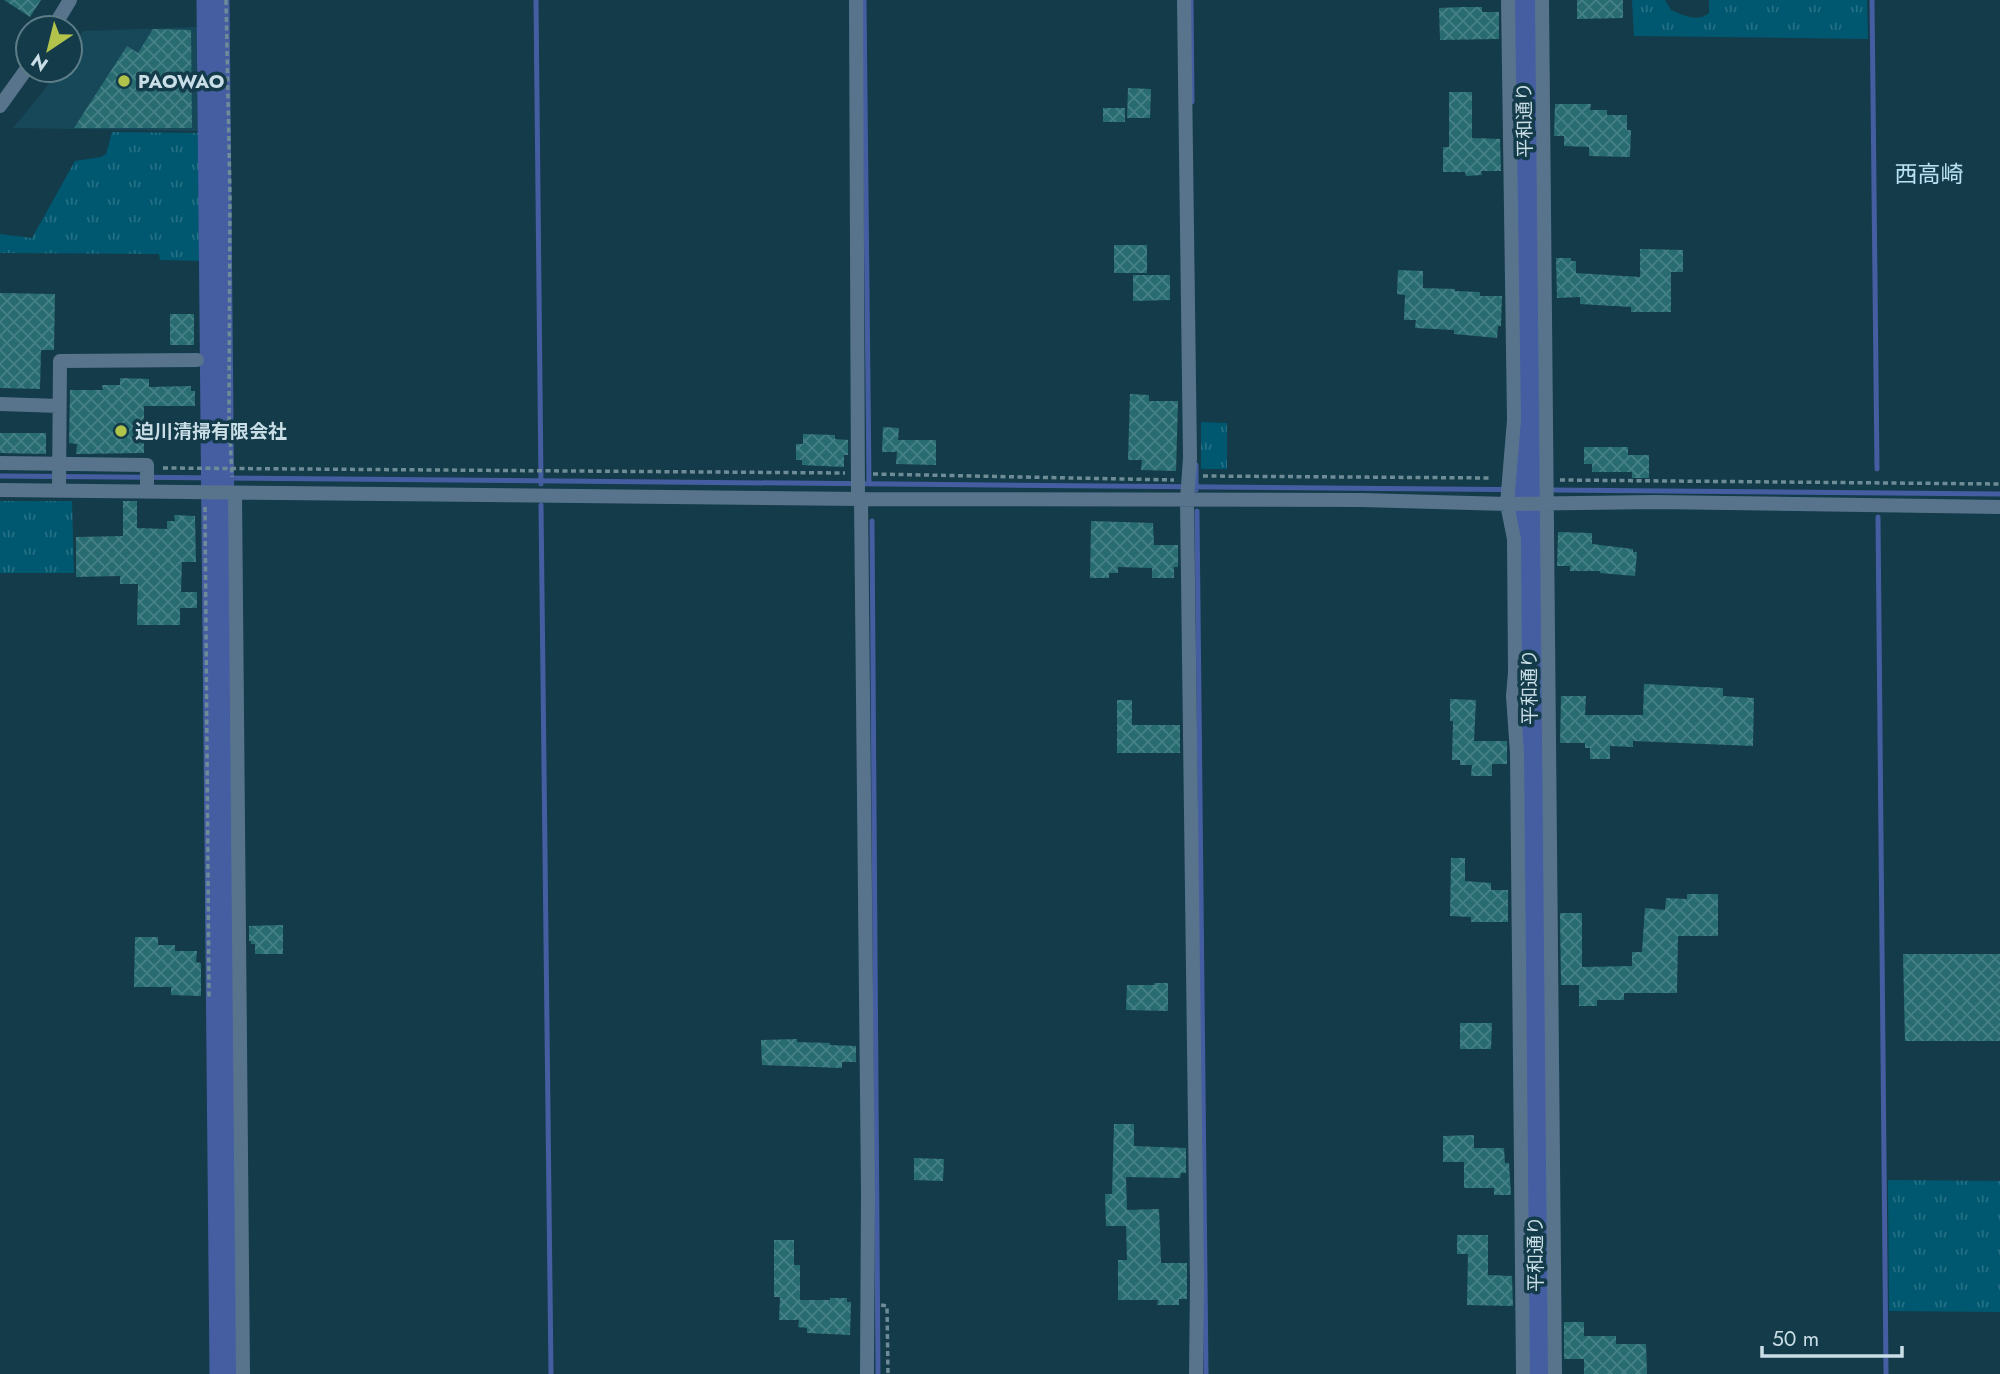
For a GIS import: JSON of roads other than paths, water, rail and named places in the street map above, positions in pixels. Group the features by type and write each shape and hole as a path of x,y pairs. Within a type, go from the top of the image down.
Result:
{"street":[{"path":"856,0 868,1193 867,1374"},
{"path":"1184,0 1196,1374"},
{"path":"1507,0 1514,408 1509,492 1514,539 1513,696 1517,753 1523,1374"},
{"name":"平和通り","path":"1542,0 1555,1374"},
{"path":"0,106 16,84"},
{"path":"59,477 60,361 197,360"},
{"path":"0,404 59,406"},
{"path":"0,463 59,477 147,478 206,492 231,493 861,485 1190,486 1349,500 1509,492 1656,502 2000,507"},
{"path":"0,490 59,477 147,465 147,478"},
{"path":"231,493 243,1374"}],"waterway":[{"path":"213,0 226,1374"},
{"path":"536,0 541,484"},
{"path":"864,0 869,484"},
{"path":"1191,0 1192,102"},
{"path":"1523,0 1537,1374"},
{"path":"1872,0 1877,469"},
{"path":"1196,465 1196,490"},
{"path":"0,476 2000,494"},
{"path":"541,505 551,1374"},
{"path":"1197,511 1206,1374"},
{"path":"1878,517 1886,1374"},
{"path":"872,521 878,1374"}],"place":[{"name":"PAOWAO","path":"124,81"},
{"name":"迫川清掃有限会社","path":"121,431"}],"district":[{"name":"西高崎","path":"1929,174"}]}
